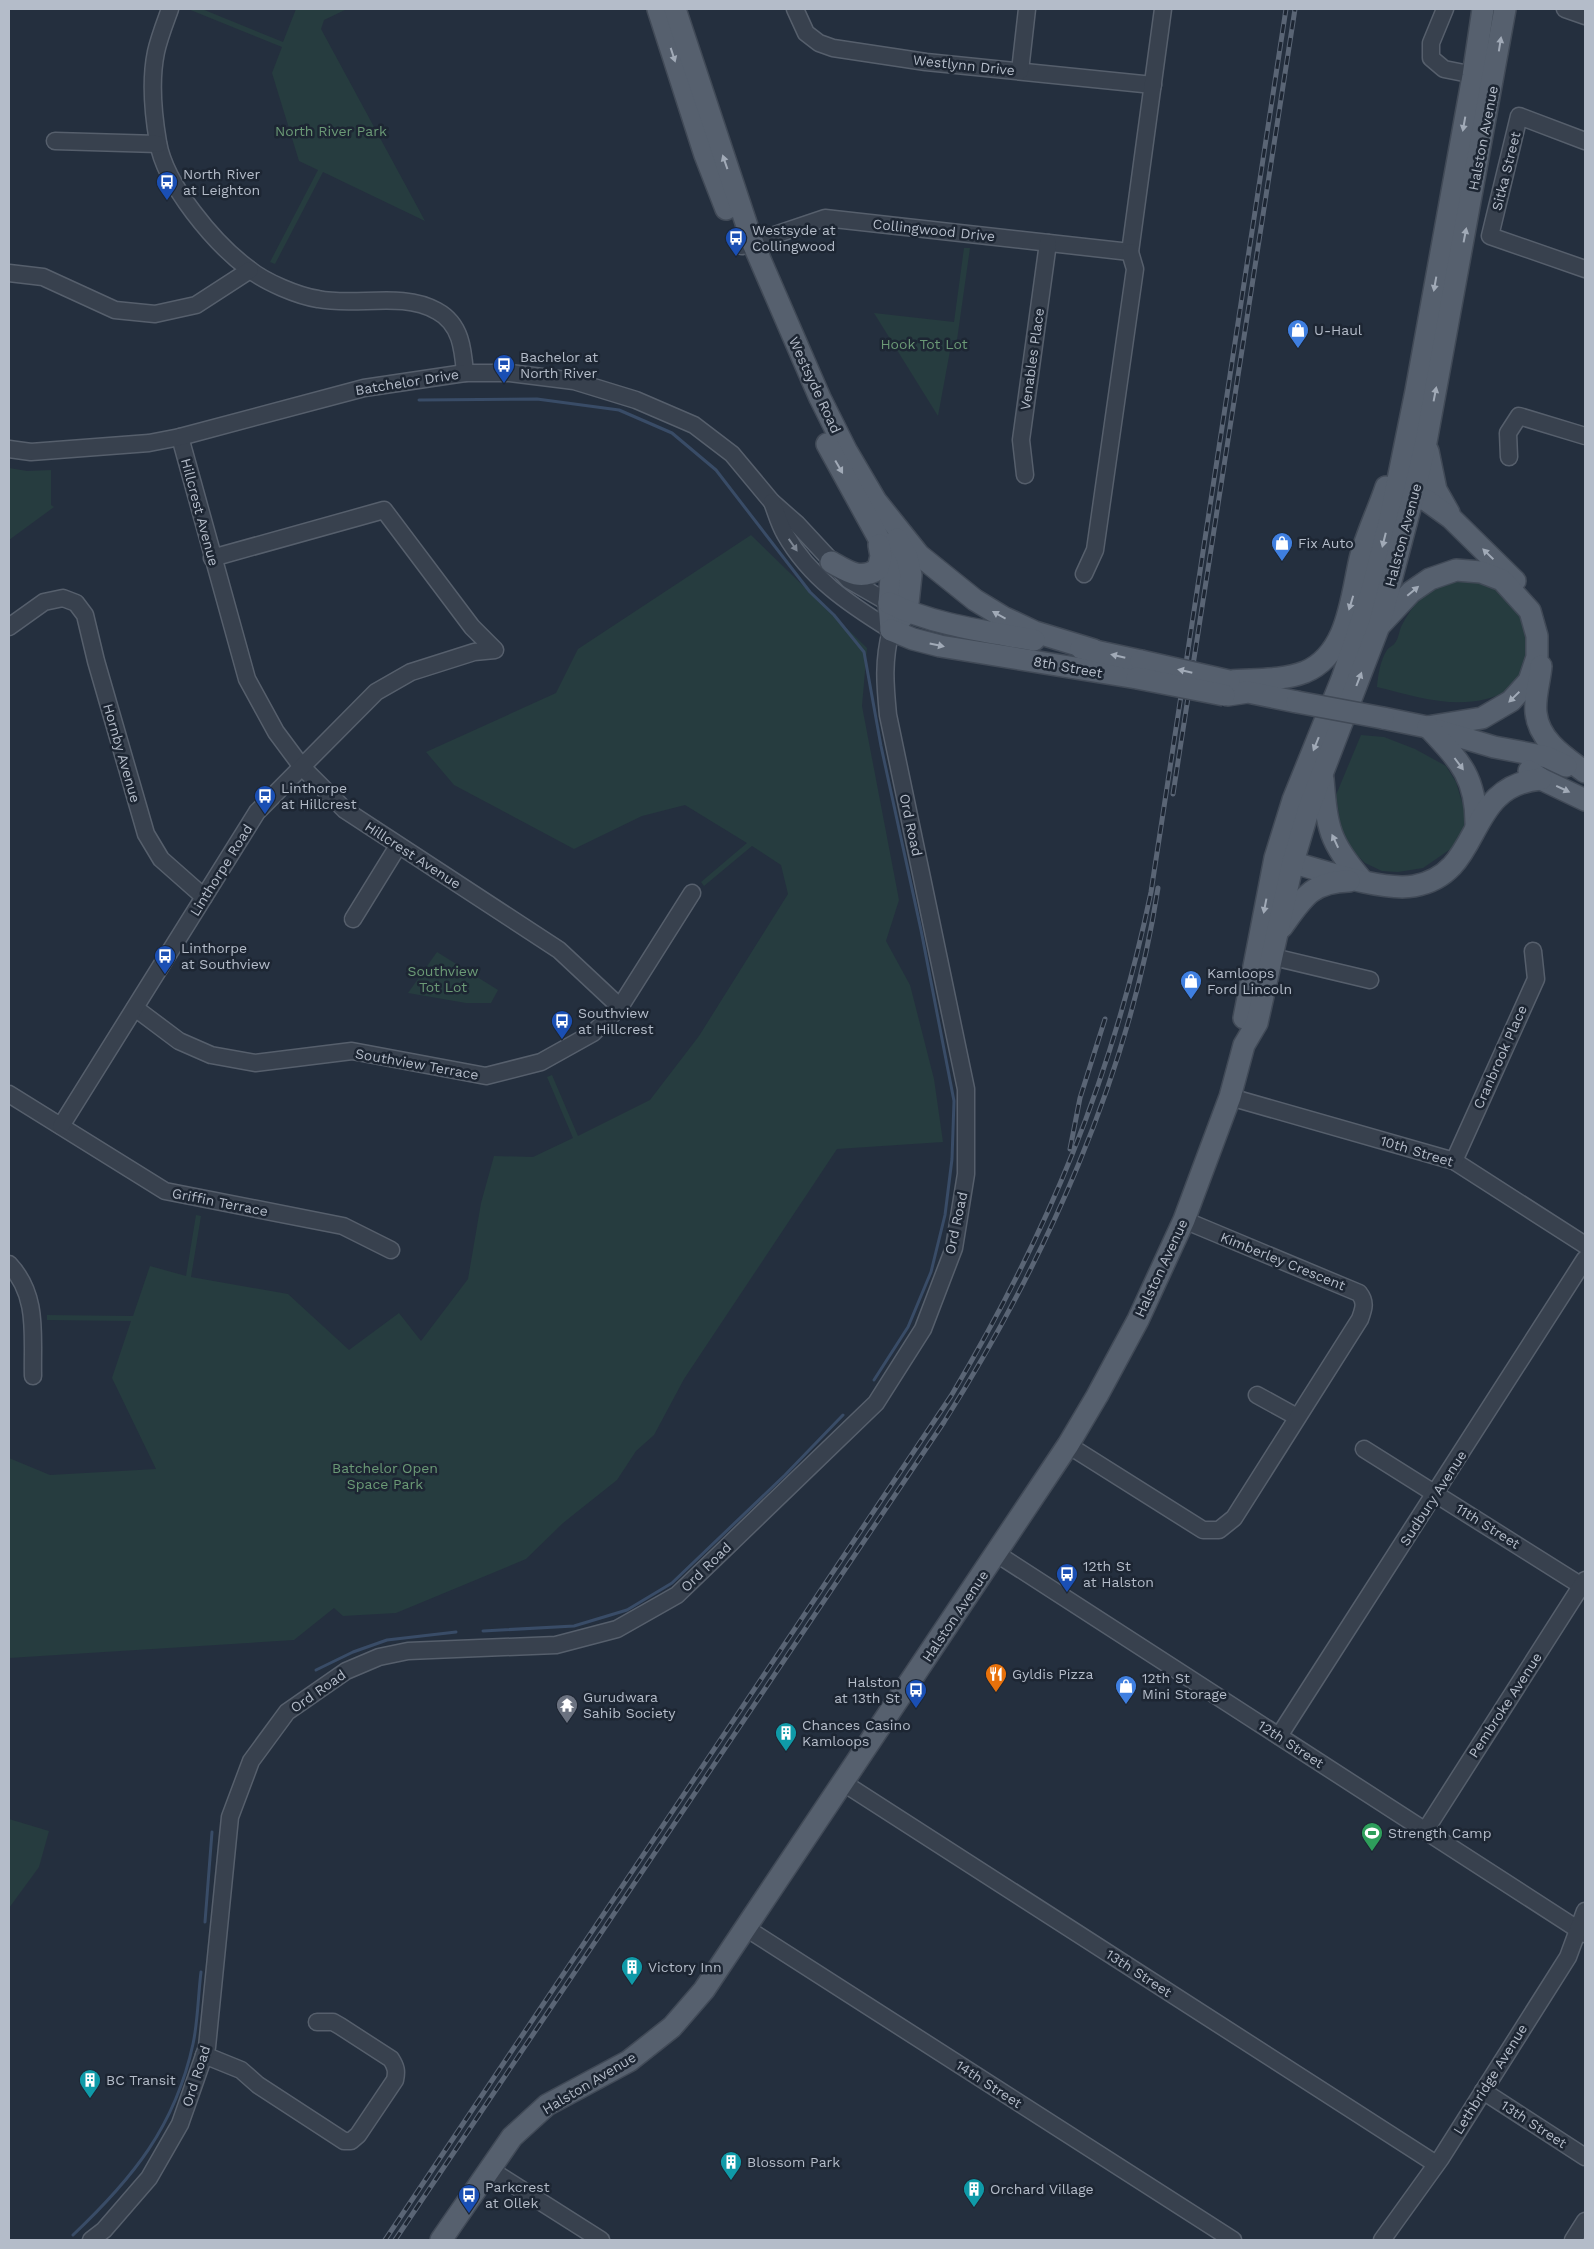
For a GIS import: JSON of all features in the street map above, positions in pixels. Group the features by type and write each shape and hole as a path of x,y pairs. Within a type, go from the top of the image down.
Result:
{"main road":[{"name":"Westsyde Road","path":"658,9 705,155 820,398 846,450 876,501 920,556 975,600 1003,617 1035,632 1094,650"},
{"name":"Westsyde Road","path":"675,9 747,244 834,458 878,537 889,561 898,607"},
{"name":"Halston Avenue","path":"441,2240 512,2137 548,2105 629,2061 672,2027 704,1990 1068,1445 1134,1328 1184,1220 1230,1097 1244,1044 1257,1023 1264,955 1284,860 1323,774 1379,626 1404,495 1416,391 1473,76 1483,9"},
{"name":"Halston Avenue","path":"1264,955 1277,933 1284,860 1293,800 1342,679 1404,495 1426,442 1506,9"},
{"path":"1227,688 1287,677 1307,671 1324,659 1340,639 1355,591 1365,543 1385,490 1416,391"},
{"path":"1426,442 1430,472 1436,490 1451,518"},
{"path":"1404,495 1426,500 1451,518 1525,591 1540,620 1544,647 1536,712 1541,730 1554,748 1585,773"},
{"path":"876,501 907,557 910,575 891,630"},
{"path":"831,562 852,574 870,574 878,569 881,556 878,537"},
{"path":"1379,626 1411,592 1430,579 1456,570 1481,572 1502,580 1530,611 1537,636 1537,658 1529,682 1511,702 1482,718 1427,727"},
{"name":"8th Street","path":"898,607 947,624 1094,650 1139,670"},
{"name":"8th Street","path":"891,630 913,639 940,646 1139,670 1427,727 1494,747 1547,757 1585,773"},
{"path":"1427,727 1458,761 1468,777 1474,794 1476,828"},
{"name":"8th Street","path":"1494,747 1541,779 1585,800"},
{"path":"1323,774 1327,819 1333,840 1345,860 1362,880"},
{"path":"1284,860 1389,886 1413,886 1433,880 1452,866 1467,847 1487,808 1506,788 1527,780 1541,779"},
{"path":"1277,933 1302,900 1316,887 1334,881 1362,880"}],"street":[{"path":"170,9 156,52 152,91 158,144 174,182 206,230 250,270 279,286 318,300 414,302 438,311 455,326 459,335 462,344 465,373"},
{"name":"Westlynn Drive","path":"795,9 806,33 818,43 833,48 926,62 1153,85"},
{"path":"1020,71 1027,9"},
{"path":"1084,574 1095,550 1135,269 1130,252 1163,9"},
{"path":"1445,9 1431,43 1430,58 1444,69 1494,79"},
{"path":"1565,9 1585,16"},
{"name":"Sitka Street","path":"1585,141 1519,116 1490,236 1585,269"},
{"path":"55,142 158,144"},
{"name":"Collingwood Drive","path":"747,244 825,218 1130,252"},
{"name":"Venables Place","path":"1025,475 1021,440 1048,243"},
{"path":"9,273 42,277 116,310 155,314 196,305 250,270"},
{"name":"Batchelor Drive","path":"9,449 31,452 149,443 180,437 364,388 465,373 510,373 574,381 636,400 694,425 732,454 772,502 797,524 849,580 898,607"},
{"path":"1508,457 1508,433 1519,416 1585,436"},
{"name":"Hillcrest Avenue","path":"180,437 247,679 276,732 302,767 345,810 559,950 620,1007"},
{"name":"Batchelor Drive","path":"772,502 785,534 807,565 832,591 856,609 891,630"},
{"name":"Linthorpe Road","path":"61,1126 257,812 376,692 411,672 474,652 495,650 472,627 384,510 212,558"},
{"name":"Hornby Avenue","path":"9,627 44,602 63,598 76,603 85,615 146,834 161,859 204,897"},
{"name":"Ord Road","path":"91,2240 104,2230 149,2178 180,2124 207,2047 230,1817 252,1760 287,1712 346,1670 379,1657 408,1651 556,1645 617,1629 677,1595 876,1404 923,1330 954,1248 966,1174 966,1090 888,715 884,671 885,654 891,630"},
{"path":"353,919 398,846"},
{"name":"Southview Terrace","path":"135,1008 179,1040 211,1055 255,1063 352,1052 486,1076 541,1062 593,1032 620,1007 692,894"},
{"name":"Cranbrook Place","path":"1454,1161 1536,979 1533,951"},
{"path":"1264,955 1370,980"},
{"name":"Griffin Terrace","path":"9,1094 165,1191 344,1226 391,1250"},
{"name":"10th Street","path":"1230,1097 1454,1161 1585,1245"},
{"name":"Kimberley Crescent","path":"1068,1445 1203,1530 1219,1530 1234,1518 1360,1319 1364,1308 1364,1299 1359,1293 1184,1220"},
{"name":"Sudbury Avenue","path":"1279,1736 1585,1259"},
{"path":"9,1264 21,1277 33,1312 33,1376"},
{"path":"1257,1395 1297,1417"},
{"name":"11th Street","path":"1364,1449 1584,1584"},
{"name":"12th Street","path":"997,1554 1582,1931"},
{"name":"Pembroke Avenue","path":"1425,1830 1584,1584"},
{"name":"13th Street","path":"842,1782 1436,2164"},
{"name":"Lethbridge Avenue","path":"1382,2240 1436,2164 1568,1957 1582,1931 1585,1911"},
{"name":"14th Street","path":"746,1928 1233,2240"},
{"path":"204,2055 241,2070 258,2085 305,2116 344,2141 351,2141 358,2136 395,2080 397,2072 391,2059 340,2026 333,2022 317,2022"},
{"name":"13th Street","path":"1483,2091 1585,2157"},
{"path":"489,2169 601,2240"},
{"path":"1573,2240 1585,2221"}],"green space":[{"name":"North River Park","path":"188,9 202,9 283,42 296,9 347,9 324,20 321,29 425,221 323,172 275,264 270,262 318,170 299,161 272,73 282,47"},
{"name":"Hook Tot Lot","path":"964,248 970,248 957,340 952,340 938,416 874,313 954,322"},
{"path":"9,468 27,471 51,470 51,505 54,507 9,540"},
{"name":"Batchelor Open Space Park","path":"751,535 867,648 862,706 899,900 886,941 910,985 934,1079 943,1142 837,1149 684,1379 654,1435 636,1451 617,1480 563,1523 526,1559 396,1613 343,1616 334,1608 294,1640 9,1658 9,1458 50,1475 156,1469 112,1378 131,1321 47,1320 47,1315 133,1316 150,1266 186,1276 196,1215 201,1216 191,1277 288,1294 349,1350 399,1313 421,1341 468,1279 481,1203 494,1156 533,1157 573,1138 547,1077 552,1075 578,1136 650,1100 699,1036 788,894 781,865 752,846 704,886 701,882 747,843 685,805 642,816 574,849 454,785 426,752 556,693 578,649"},
{"path":"1467,578 1489,582 1500,587 1524,617 1526,624 1525,656 1516,684 1511,689 1494,697 1478,701 1461,702 1444,702 1377,687 1380,668 1385,654 1396,641 1402,625 1414,606 1436,588"},
{"path":"1361,735 1384,737 1415,749 1446,766 1456,782 1467,819 1464,830 1452,848 1423,868 1398,872 1382,871 1365,863 1353,851 1342,834 1336,795"},
{"name":"Southview Tot Lot","path":"437,952 498,990 491,1003 466,1003 408,993"},
{"path":"9,1819 49,1831 39,1867 9,1908"}],"waterway":[{"path":"419,400 537,399 619,410 672,433 716,470 810,592 834,615 864,652 881,746 921,930 954,1101 952,1159 945,1215 931,1272 908,1327 874,1380"},
{"path":"483,1631 574,1626 627,1610 672,1583 785,1475 843,1415"},
{"path":"316,1670 353,1652 387,1640 456,1632"},
{"path":"205,1922 212,1832"},
{"path":"73,2235 132,2172 163,2126 185,2074 193,2044 201,1972"}],"railway":[{"path":"385,2240 951,1396 1018,1275 1073,1153 1117,1027 1151,892 1286,9"},
{"path":"1173,794 1295,9"},
{"path":"395,2240 944,1422 981,1361 1016,1297 1048,1232 1078,1165 1104,1097 1127,1028 1145,958 1158,888"},
{"path":"1070,1149 1080,1098 1105,1019"}],"place":[{"name":"North River at Leighton","path":"167,201"},
{"name":"Westsyde at Collingwood","path":"736,257"},
{"name":"U-Haul","path":"1298,349"},
{"name":"Bachelor at North River","path":"504,384"},
{"name":"Fix Auto","path":"1282,562"},
{"name":"Linthorpe at Hillcrest","path":"265,815"},
{"name":"Linthorpe at Southview","path":"165,975"},
{"name":"Kamloops Ford Lincoln","path":"1191,1000"},
{"name":"Southview at Hillcrest","path":"562,1040"},
{"name":"12th St at Halston","path":"1067,1593"},
{"name":"Gyldis Pizza","path":"996,1693"},
{"name":"12th St Mini Storage","path":"1126,1705"},
{"name":"Halston at 13th St","path":"916,1709"},
{"name":"Gurudwara Sahib Society","path":"567,1724"},
{"name":"Chances Casino Kamloops","path":"786,1752"},
{"name":"Strength Camp","path":"1372,1852"},
{"name":"Victory Inn","path":"632,1986"},
{"name":"BC Transit","path":"90,2099"},
{"name":"Blossom Park","path":"731,2181"},
{"name":"Orchard Village","path":"974,2208"},
{"name":"Parkcrest at Ollek","path":"469,2214"}]}
